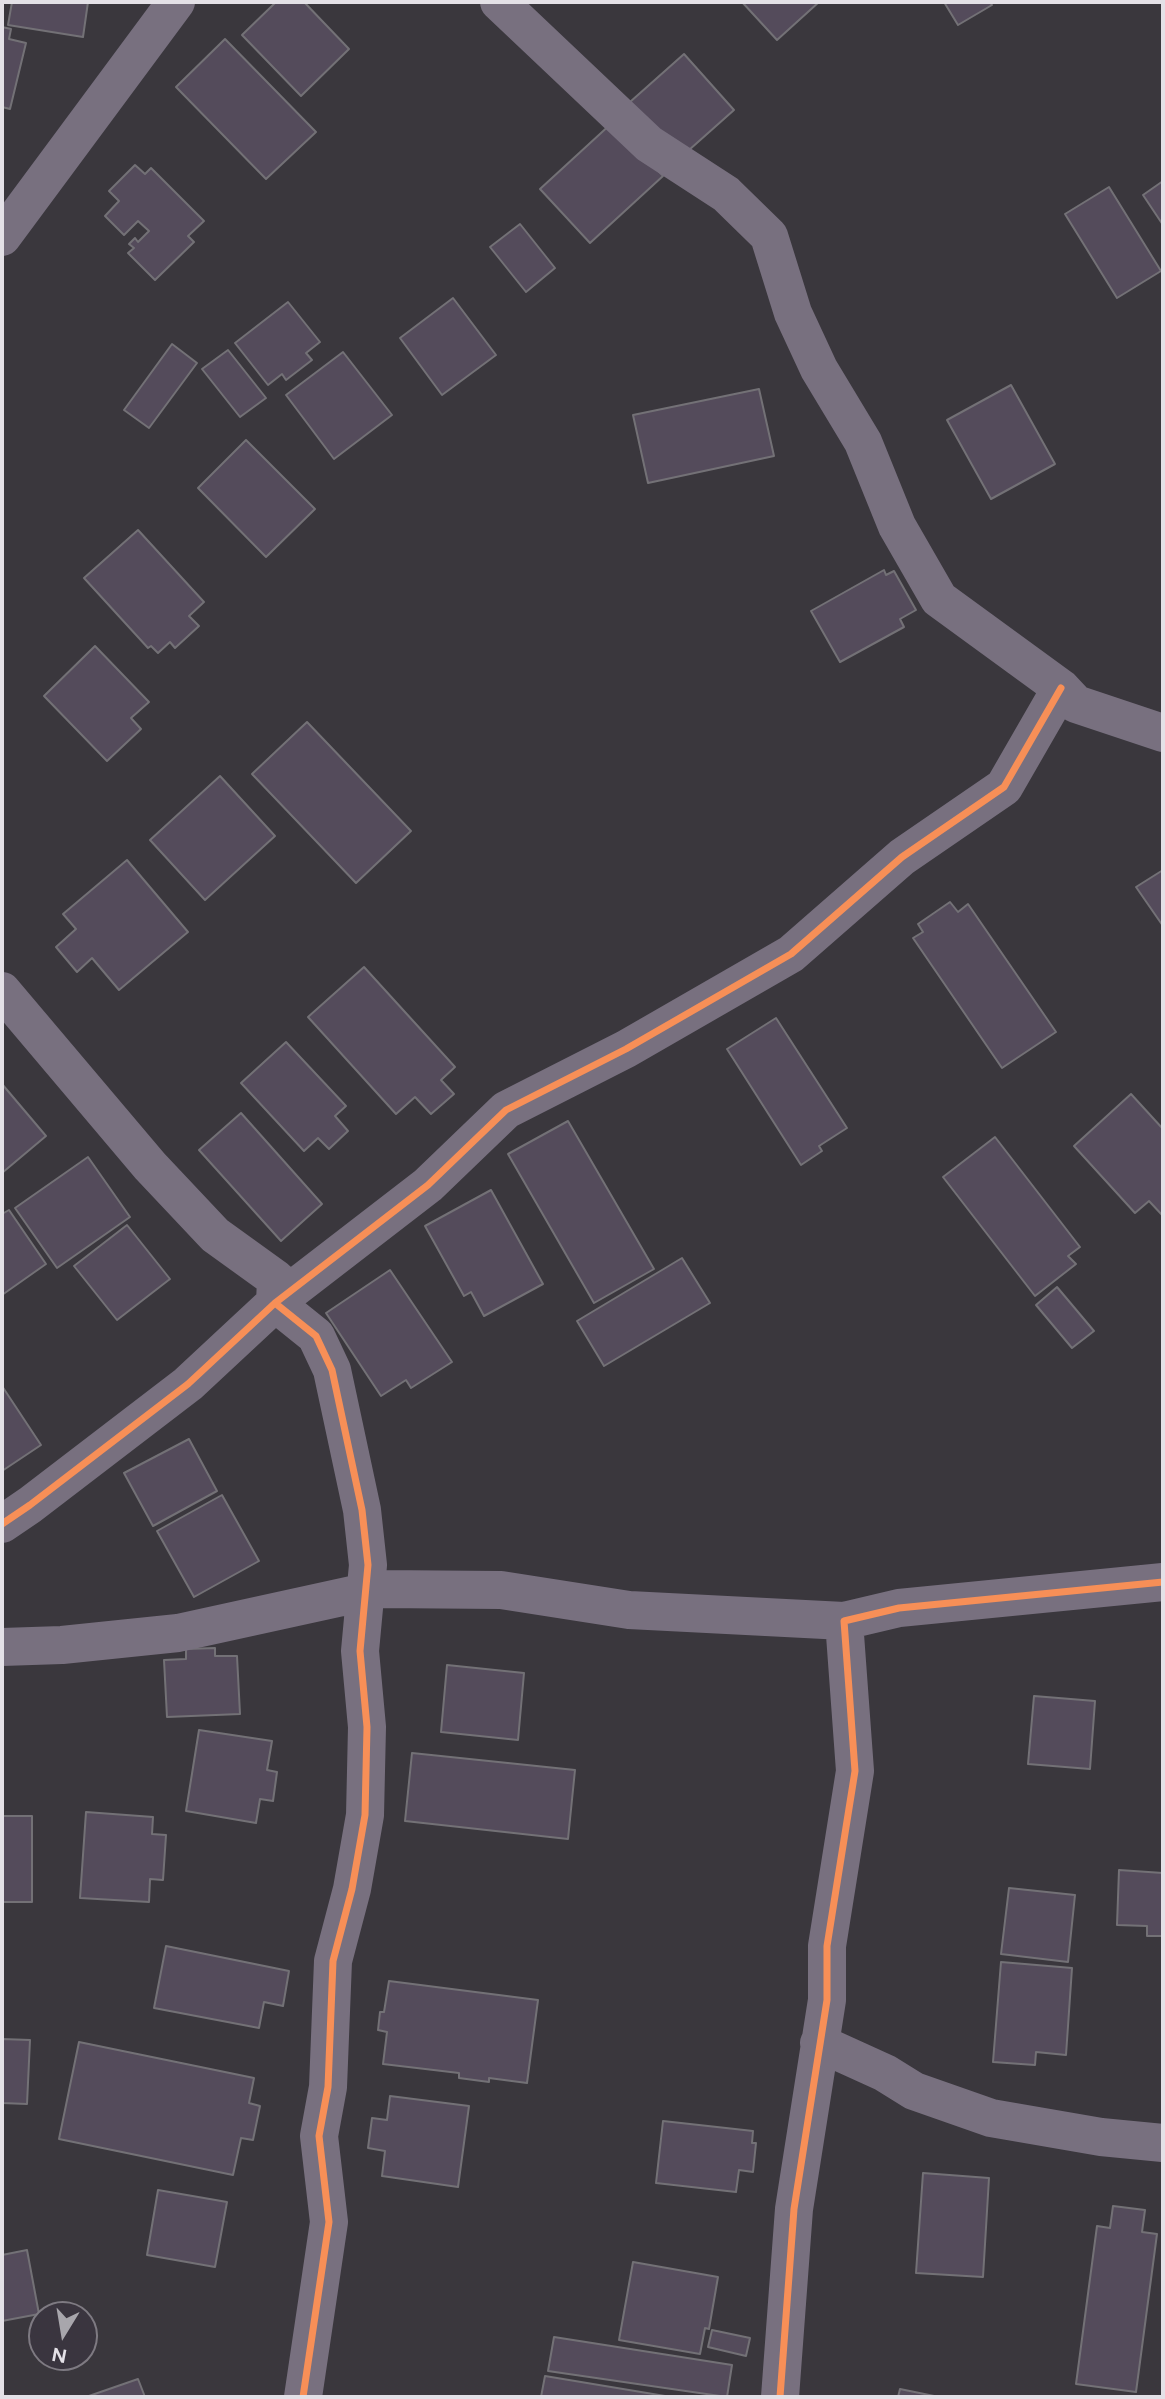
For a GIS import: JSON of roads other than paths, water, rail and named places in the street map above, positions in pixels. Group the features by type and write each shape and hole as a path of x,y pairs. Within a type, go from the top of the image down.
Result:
{"street":[{"path":"2,237 176,2"},
{"path":"499,2 649,144 726,194 769,236 793,313 818,369 863,442 897,526 939,599 1061,688 1076,704 1163,733"},
{"path":"2,1524 188,1384 275,1303 428,1185 506,1110 626,1049 791,954 902,857 1004,787 1061,688"},
{"path":"2,991 187,1206 215,1235 276,1279 275,1303"},
{"path":"275,1303 316,1336 332,1370 362,1510 368,1564 360,1651 367,1727 365,1815 352,1889 333,1961 328,2087 319,2136 329,2222 303,2397"},
{"path":"2,1647 62,1645 178,1633 379,1589 501,1590 629,1610 844,1621 899,1608 1163,1582"},
{"path":"780,2397 794,2209 827,2000 827,1946 855,1771 844,1621"},
{"path":"820,2043 885,2073 914,2091 992,2118 1101,2137 1163,2143"}]}
